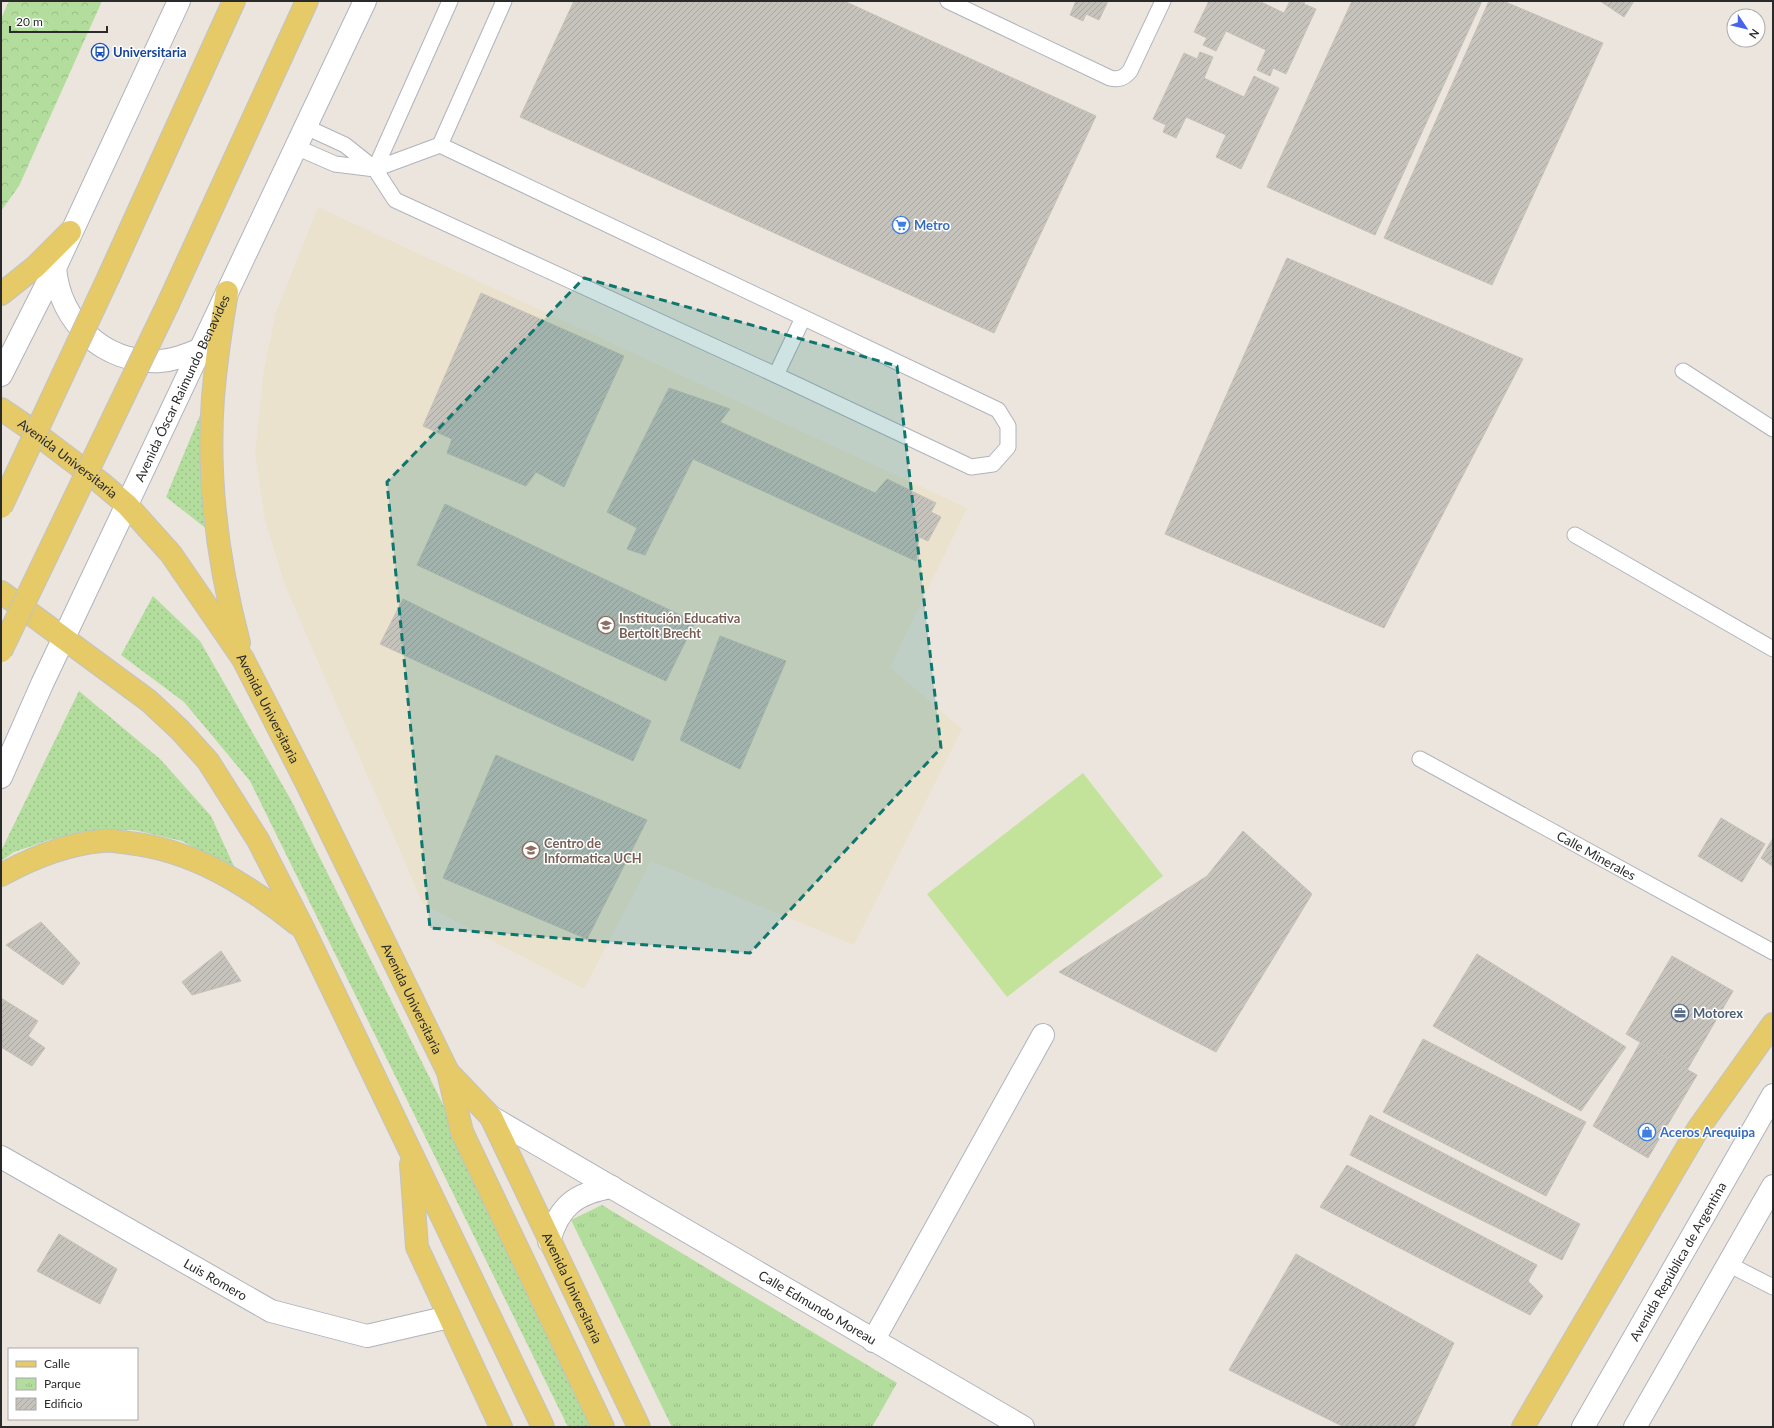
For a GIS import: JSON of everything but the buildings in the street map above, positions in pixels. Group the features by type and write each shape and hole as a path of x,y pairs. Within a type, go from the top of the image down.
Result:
{"main road":[{"path":"1,375 54,268 179,1"},
{"path":"1,507 109,276 234,1"},
{"path":"1,651 168,304 307,1"},
{"name":"Avenida Óscar Raimundo Benavides","path":"1,777 64,638 365,1"},
{"path":"1,294 35,267 70,232"},
{"path":"54,268 60,296 74,321 82,332 106,349 118,355 146,361 174,359 201,349"},
{"path":"227,292 218,345 213,398 212,483 218,542 228,602 243,660"},
{"name":"Avenida Universitaria","path":"1,409 94,477 127,506 172,554 243,660 306,782 448,1072 462,1132 603,1427"},
{"path":"1,592 149,701 180,730 208,761 258,840 303,928 543,1427"},
{"path":"1,875 30,860 67,847 102,841 145,844 188,857 236,880 268,901 303,928"},
{"path":"1523,1427 1698,1128 1773,1024"},
{"path":"873,1340 1043,1035"},
{"name":"Avenida Universitaria","path":"448,1072 491,1117 639,1427"},
{"name":"Avenida República de Argentina","path":"1583,1427 1773,1095"},
{"name":"Calle Edmundo Moreau","path":"491,1117 1023,1427"},
{"path":"410,1152 417,1247 501,1427"},
{"name":"Luis Romero","path":"1,1157 271,1311 367,1336 450,1317"},
{"path":"1635,1427 1773,1186"},
{"path":"549,1241 553,1226 561,1213 575,1200 592,1191 612,1187"}],"lane":[{"path":"375,169 450,1"},
{"path":"440,145 504,1"},
{"path":"948,1 1117,80 1125,77 1130,71 1163,1"},
{"path":"296,147 335,164 375,169 440,145 998,410 1008,426 1008,447 993,464 971,467 776,375 395,200 375,169 345,145 306,127"},
{"path":"776,375 804,318"},
{"path":"1683,371 1773,429"},
{"path":"1575,535 1773,649"},
{"name":"Calle Minerales","path":"1420,759 1772,948"},
{"path":"1728,1264 1773,1288"}],"highlighted area":[{"path":"584,278 897,366 941,748 750,953 430,928 387,482"}],"shaded area":[{"name":"Institución Educativa Bertolt Brecht","path":"318,207 967,508 890,667 962,729 854,945 651,861 584,989 423,904 284,583 265,520 255,454 264,369 276,312"}],"green space":[{"path":"9,1 102,1 19,186 1,211 1,19"},
{"path":"203,408 217,537 166,497"},
{"path":"153,596 200,641 291,800 604,1427 568,1427 250,781 184,702 121,655"},
{"path":"79,691 160,759 211,816 238,875 212,857 182,841 134,830 84,832 52,839 14,852 1,861 1,851"},
{"path":"1083,773 1163,876 1007,997 927,894"},
{"path":"602,1205 897,1383 872,1427 672,1427 571,1220"}],"place":[{"name":"Universitaria","path":"100,52"},
{"name":"Metro","path":"901,225"},
{"name":"Institución Educativa Bertolt Brecht","path":"606,625"},
{"name":"Centro de Informatica UCH","path":"531,850"},
{"name":"Motorex","path":"1680,1013"},
{"name":"Aceros Arequipa","path":"1647,1132"}]}
